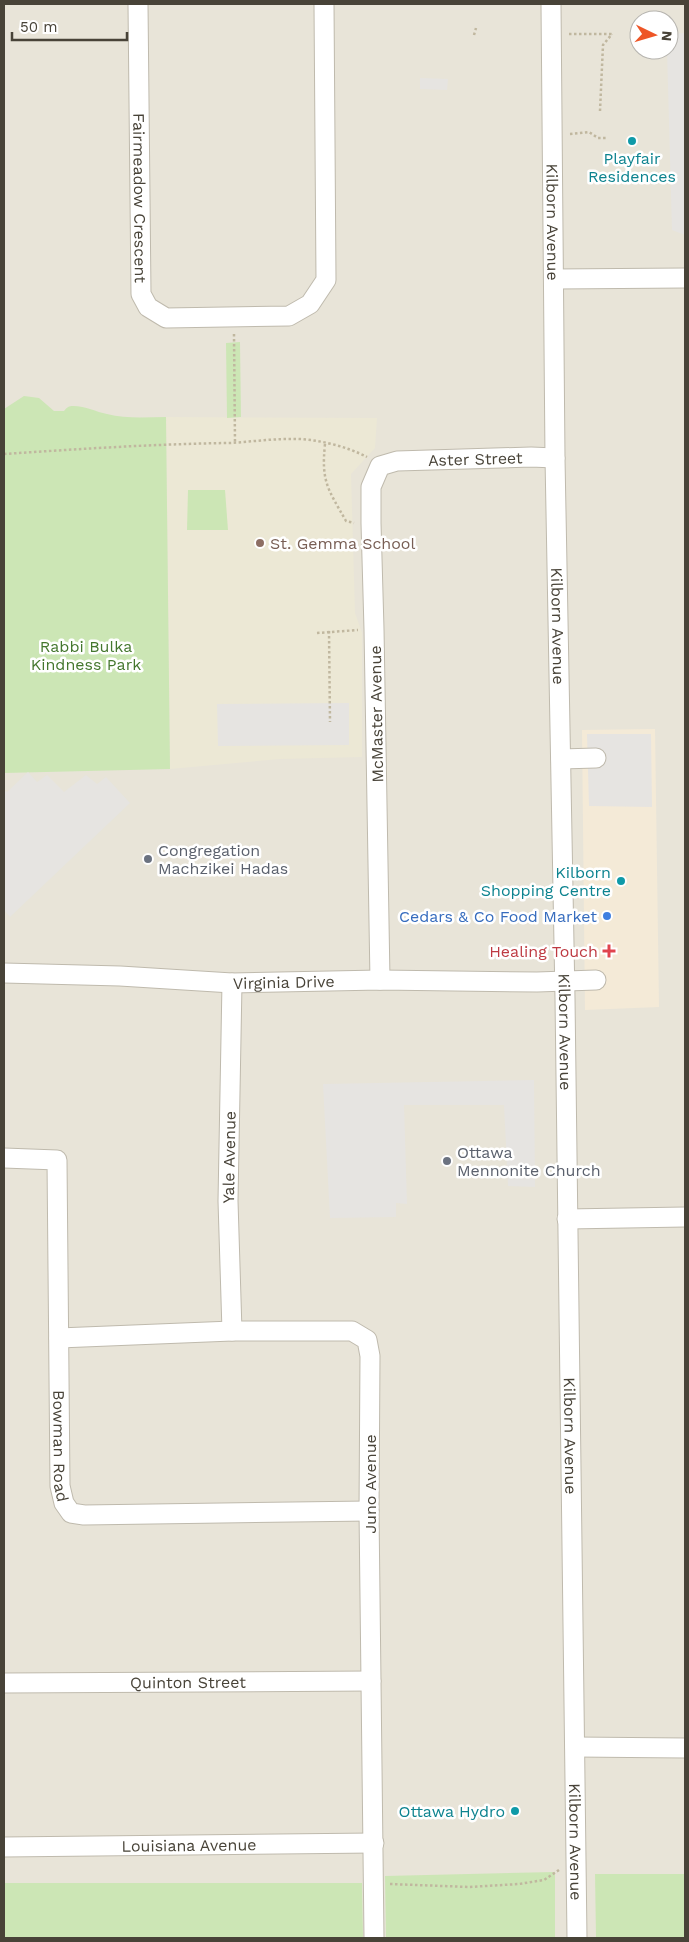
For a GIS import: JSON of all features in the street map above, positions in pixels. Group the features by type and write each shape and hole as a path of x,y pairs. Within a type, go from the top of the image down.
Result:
{"street":[{"name":"Fairmeadow Crescent","path":"138,4 141,294 148,307 166,318 289,316 310,304 326,280 324,4"},
{"name":"Kilborn Avenue","path":"551,4 555,279 555,458 565,982 577,1938"},
{"path":"555,279 685,278"},
{"name":"Aster Street","path":"388,464 531,457 555,458"},
{"name":"McMaster Avenue","path":"380,980 374,629 370,523 371,487 388,464"},
{"path":"561,758 596,758"},
{"name":"Virginia Drive","path":"4,973 120,976 232,983 380,980 565,982 596,980"},
{"name":"Yale Avenue","path":"232,983 228,1201 232,1331"},
{"name":"Bowman Road","path":"4,1158 57,1160 60,1486 64,1503 71,1513 84,1515 369,1511"},
{"path":"567,1219 685,1217"},
{"name":"Juno Avenue","path":"59,1338 232,1331 352,1331 367,1340 370,1356 369,1511 374,1938"},
{"name":"Quinton Street","path":"4,1683 371,1680"},
{"path":"575,1747 685,1748"},
{"name":"Louisiana Avenue","path":"4,1846 374,1843"}],"path":[{"path":"474,35 476,28"},
{"path":"569,34 612,34 604,45 600,111"},
{"path":"570,134 589,132 598,138 606,138"},
{"path":"234,318 235,442"},
{"path":"4,454 291,439 314,440 354,450 374,460 388,464"},
{"path":"325,444 323,464 326,483 346,521 370,523"},
{"path":"317,633 374,629"},
{"path":"329,631 330,722"},
{"path":"374,1884 468,1886 519,1884 544,1880 559,1869 576,1868"}],"shaded area":[{"path":"4,4 685,4 685,1874 596,1874 596,1938 4,1938"},
{"path":"679,33 685,33 685,235 672,230 667,60 679,60"},
{"path":"420,78 448,79 447,90 420,89"},
{"name":"St. Gemma School","path":"166,417 377,418 375,448 351,474 355,613 362,633 362,757 280,759 170,769"},
{"path":"349,703 349,745 218,746 217,704"},
{"path":"655,729 659,1007 585,1010 582,730"},
{"path":"587,734 651,734 652,807 589,806"},
{"path":"28,772 37,782 47,775 64,792 86,775 97,784 106,777 130,803 10,917 4,910 4,790 7,792"},
{"path":"534,1080 535,1187 508,1186 504,1105 404,1105 407,1204 396,1203 396,1217 330,1218 323,1084"}],"green space":[{"path":"240,342 241,417 227,418 226,343"},
{"name":"Rabbi Bulka Kindness Park","path":"24,396 39,398 54,411 64,411 68,407 73,406 122,417 166,417 170,769 4,773 4,409"},
{"path":"188,490 225,490 228,530 187,530"},
{"path":"555,1872 555,1938 386,1938 385,1876"},
{"path":"595,1874 685,1874 685,1938 596,1938"},
{"path":"4,1883 362,1883 363,1938 4,1938"}],"place":[{"name":"Playfair Residences","path":"632,141"},
{"name":"St. Gemma School","path":"260,543"},
{"name":"Congregation Machzikei Hadas","path":"148,859"},
{"name":"Kilborn Shopping Centre","path":"621,881"},
{"name":"Cedars & Co Food Market","path":"607,916"},
{"name":"Healing Touch","path":"609,951"},
{"name":"Ottawa Mennonite Church","path":"447,1161"},
{"name":"Ottawa Hydro","path":"515,1811"}]}
